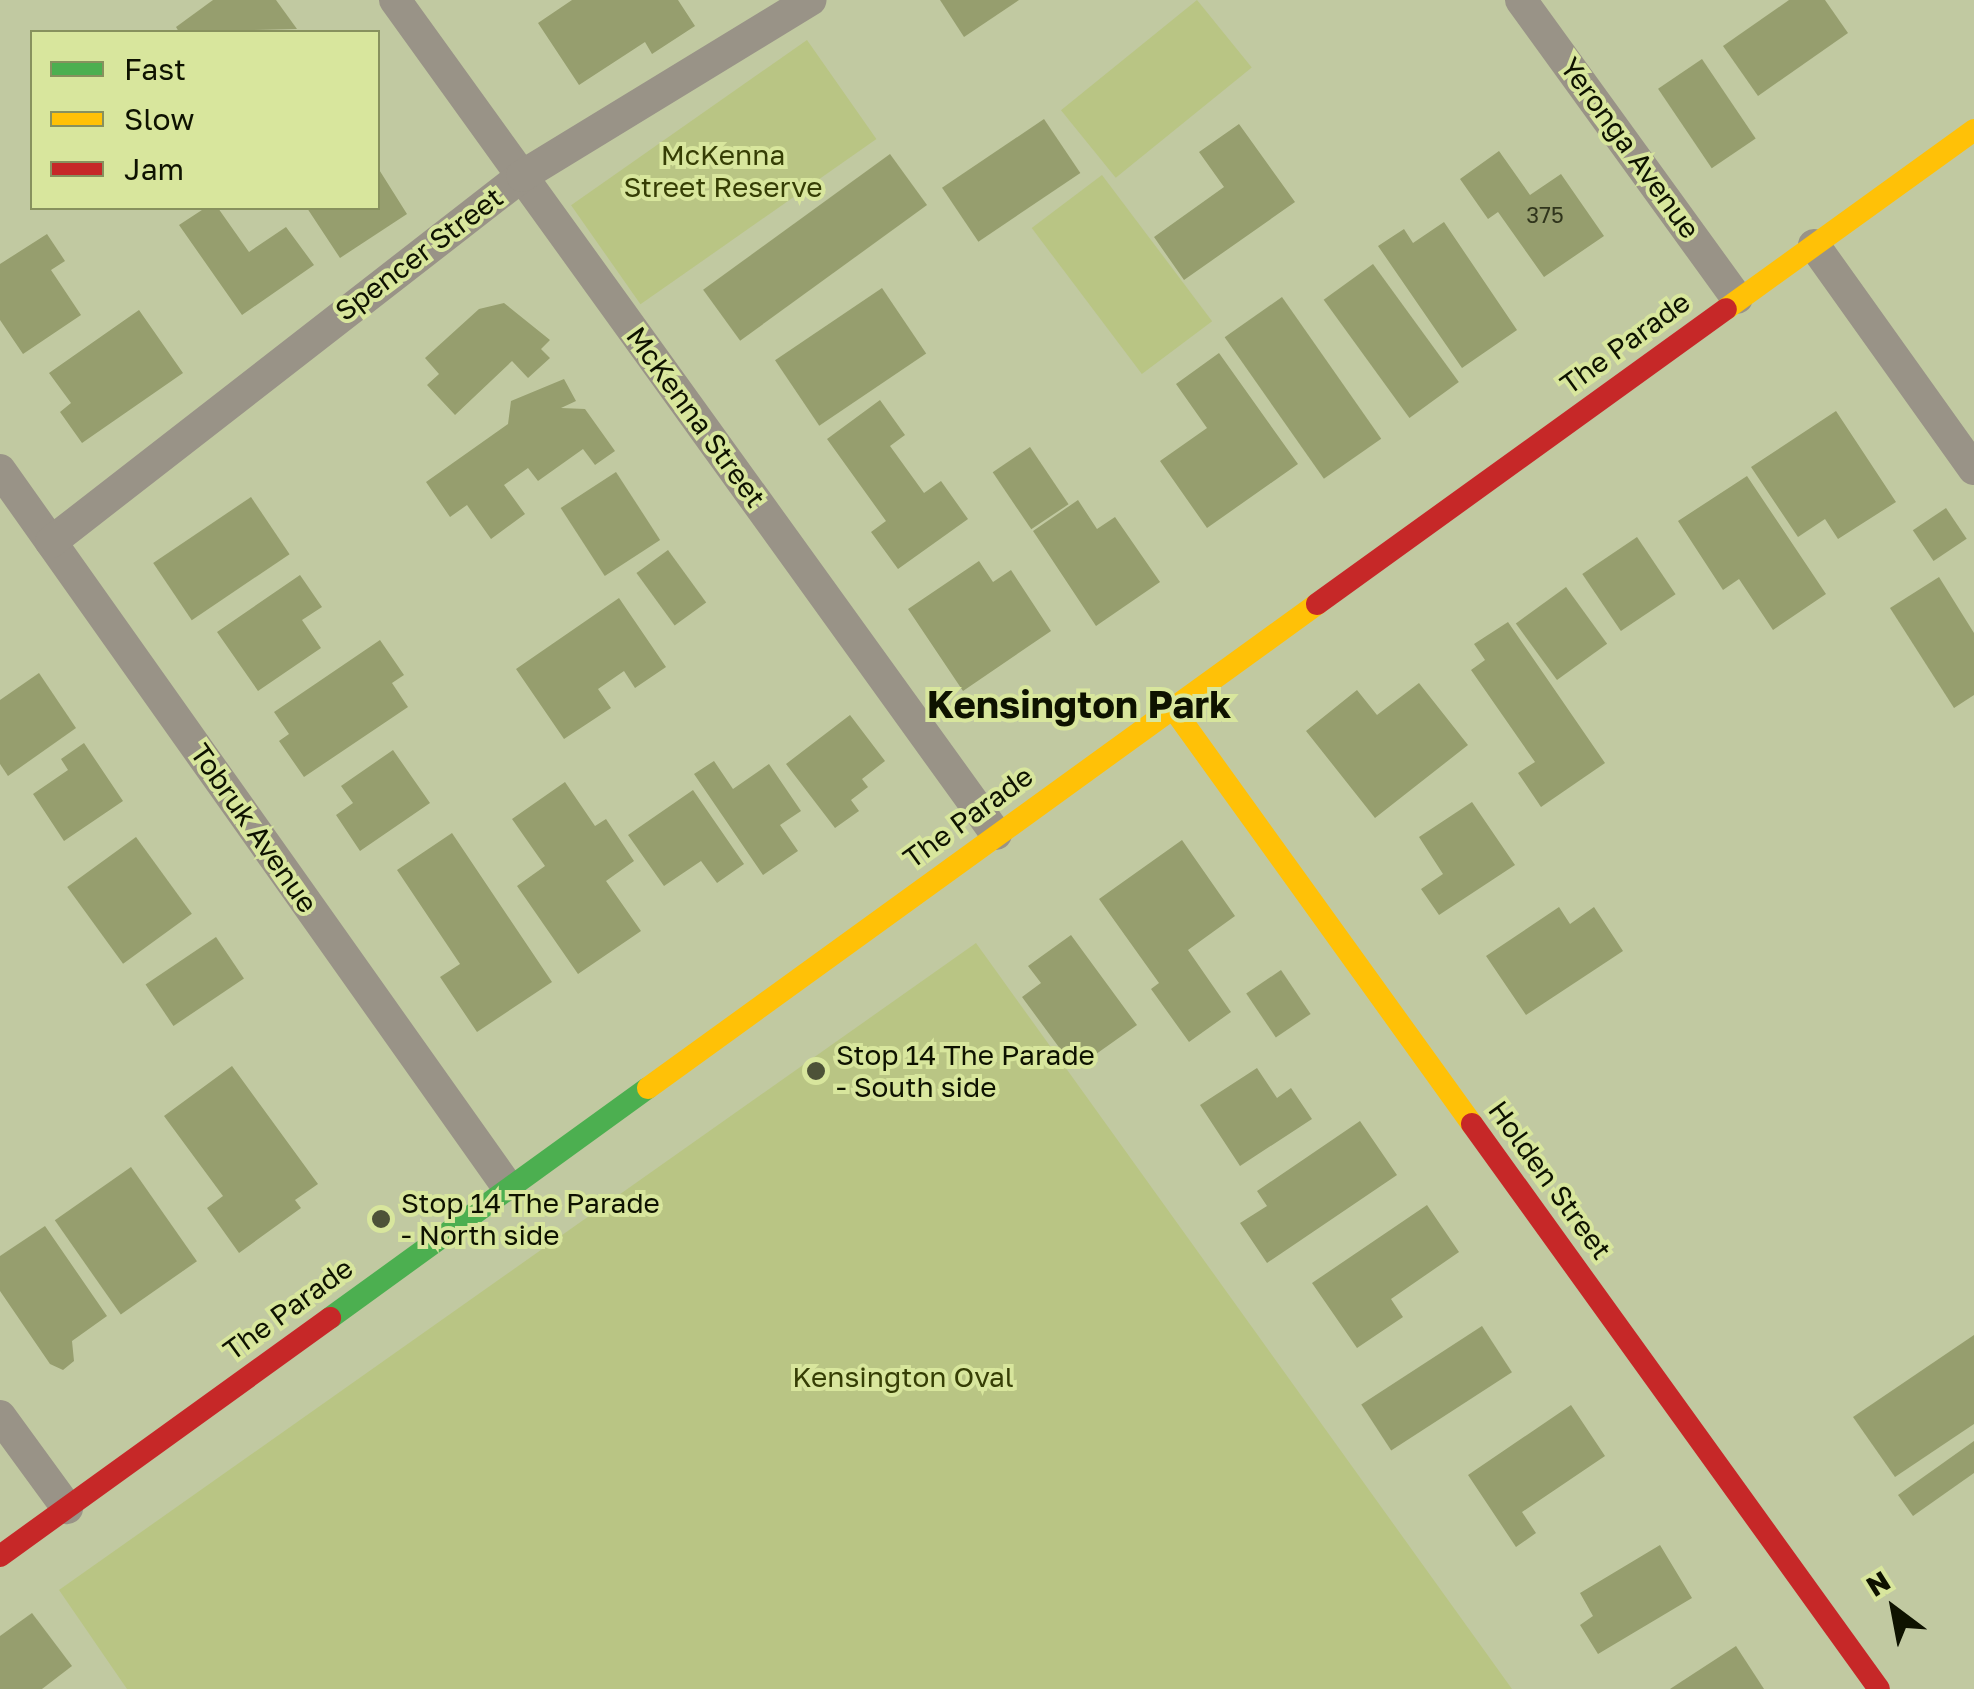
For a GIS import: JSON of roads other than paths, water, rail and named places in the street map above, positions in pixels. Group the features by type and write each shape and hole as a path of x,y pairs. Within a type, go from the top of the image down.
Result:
{"main road":[{"name":"The Parade","path":"0,1556 507,1186 1974,130"},
{"name":"Holden Street","path":"1172,707 1879,1689"}],"street":[{"name":"McKenna Street","path":"396,0 996,834"},
{"name":"Spencer Street","path":"51,542 522,176 810,0"},
{"name":"Yeronga Avenue","path":"1522,0 1737,298"},
{"path":"1814,245 1974,470"},
{"name":"Tobruk Avenue","path":"0,470 507,1186"},
{"path":"0,1416 67,1508"}],"place":[{"name":"Stop 14 The Parade - South side","path":"816,1071"},
{"name":"Stop 14 The Parade - North side","path":"381,1219"}],"district":[{"name":"Kensington Park","path":"1079,704"}],"park label":[{"name":"McKenna Street Reserve","path":"723,171"},
{"name":"Kensington Oval","path":"903,1377"}]}
